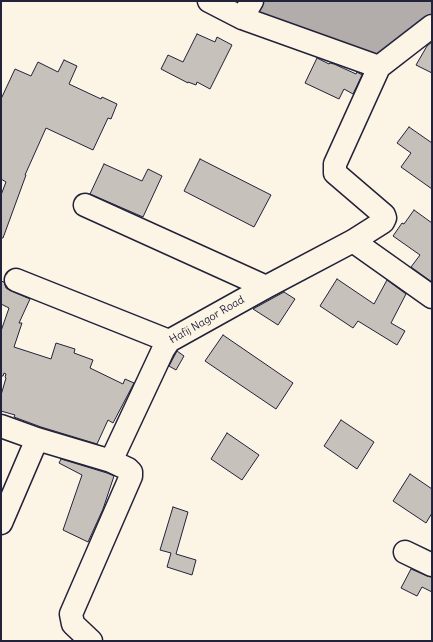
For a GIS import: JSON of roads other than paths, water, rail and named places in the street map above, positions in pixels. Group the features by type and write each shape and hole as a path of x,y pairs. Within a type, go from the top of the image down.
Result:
{"street":[{"path":"209,1 247,10 379,67 432,26"},
{"name":"Hafij Nagor Road","path":"111,461 163,350 169,341 353,241 383,222 385,218 384,215 335,173 335,164 379,67"},
{"path":"86,205 266,287"},
{"path":"353,241 432,297"},
{"path":"16,280 169,341"},
{"path":"1,426 37,439 111,461 131,472 131,476 71,614 73,624 91,641"},
{"path":"1,523 37,439"},
{"path":"405,552 432,565"}]}
